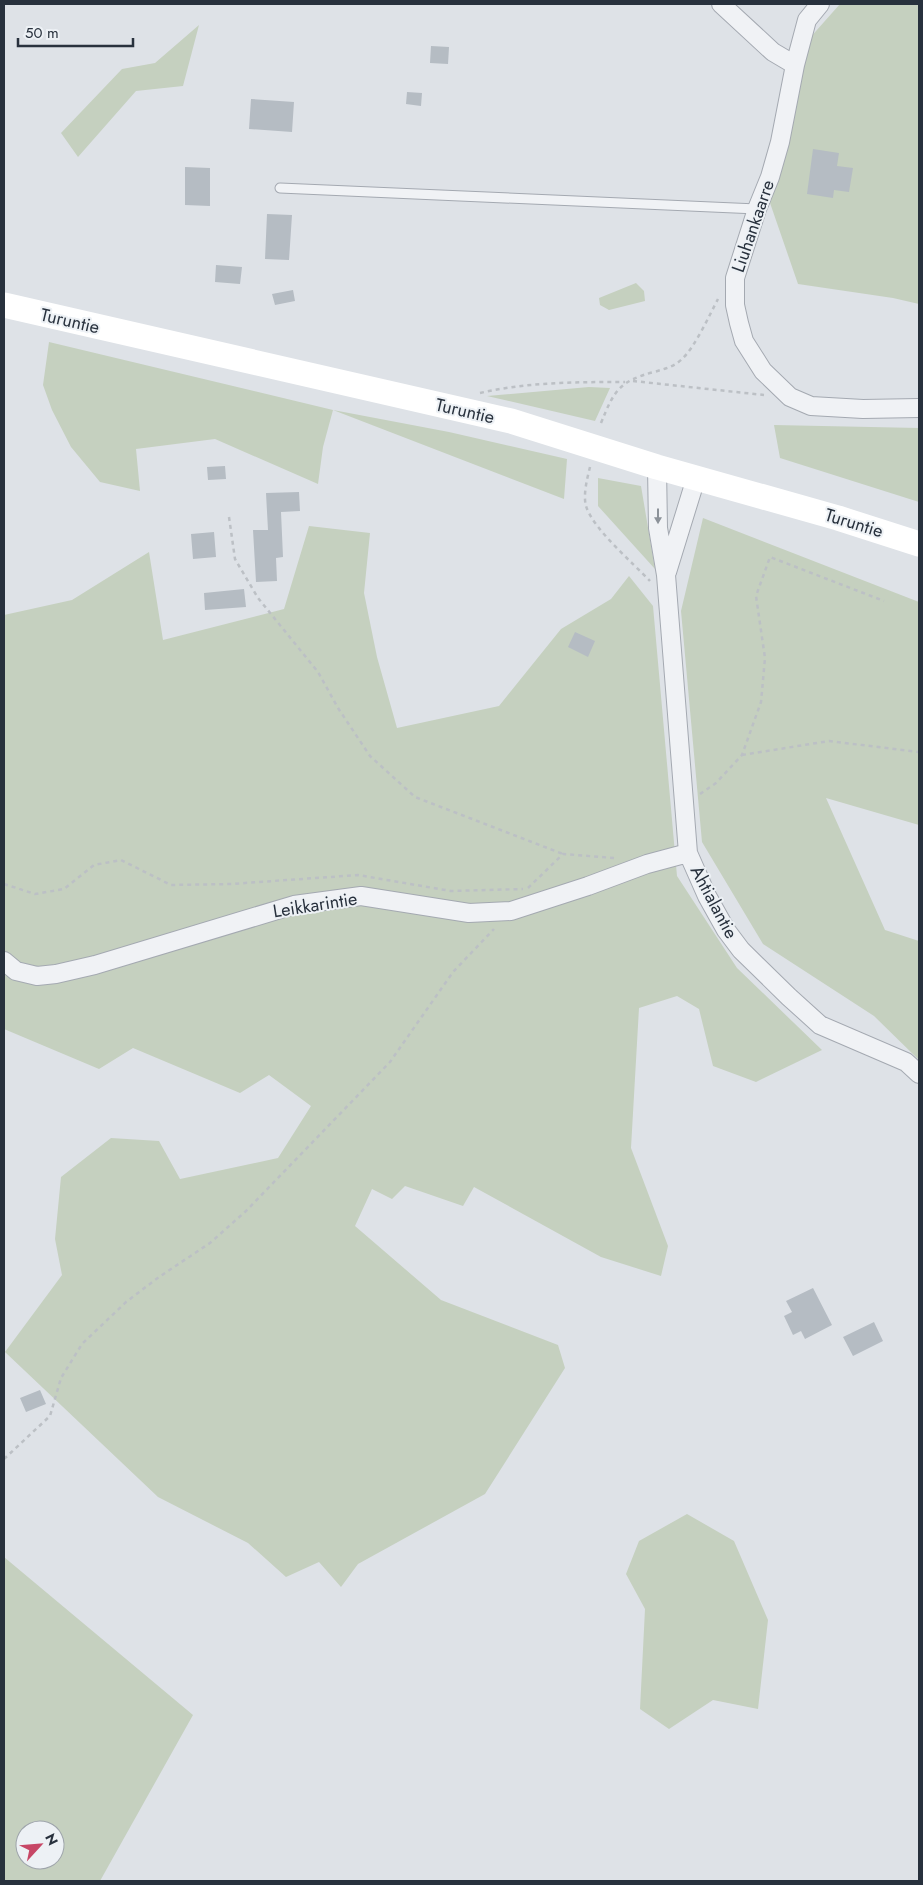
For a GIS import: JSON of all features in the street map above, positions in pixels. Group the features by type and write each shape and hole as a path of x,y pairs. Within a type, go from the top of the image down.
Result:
{"main road":[{"name":"Turuntie","path":"4,305 511,421 657,467 838,518 919,544"}],"street":[{"path":"720,4 773,52 795,65"},
{"name":"Liuhankaarre","path":"820,4 807,20 795,65 780,142 735,278 735,305 744,341 763,371 790,397 811,406 863,409 919,408"},
{"name":"Ahtialantie","path":"657,467 658,528 666,575 688,853 707,896 726,930 741,950 789,997 820,1025 906,1062 919,1074"},
{"name":"Ahtialantie","path":"666,575 696,478"},
{"name":"Leikkarintie","path":"4,961 16,971 36,976 56,974 95,965 294,905 361,896 469,913 511,911 647,864 688,853"}],"lane":[{"path":"280,188 757,209"}],"path":[{"path":"449,407 474,394 499,389 587,382 625,382 670,368 683,358 718,300 735,278"},
{"path":"632,380 790,397"},
{"path":"601,423 612,396 625,382"},
{"path":"590,467 586,485 586,506 598,527 668,599"},
{"path":"229,517 234,559 258,598 318,672 338,708 370,756 415,797 563,854 615,858"},
{"path":"684,805 716,783 742,755 761,702 765,658 756,596 770,557 884,601"},
{"path":"742,755 829,741 919,752"},
{"path":"4,884 36,894 64,889 94,864 120,860 171,885 231,884 358,875 451,891 526,889 563,854"},
{"path":"4,1459 50,1416 61,1378 82,1344 126,1302 210,1243 246,1211 390,1062 453,972 511,911"}],"green space":[{"path":"840,4 919,4 919,304 893,298 798,284 769,200 808,40"},
{"path":"199,25 183,86 136,91 78,157 61,133 122,69 155,63"},
{"path":"636,283 644,291 645,301 609,310 600,305 599,298"},
{"path":"49,342 333,410 323,447 318,484 215,439 136,449 140,491 100,482 71,447 52,410 43,385"},
{"path":"589,387 610,388 595,421 487,396"},
{"path":"333,410 449,432 567,459 564,499"},
{"path":"774,425 919,428 919,502 780,458"},
{"path":"598,478 641,486 655,569 598,506"},
{"path":"703,518 919,602 919,825 826,798 885,930 919,941 919,1060 874,1016 763,944 702,842 681,611"},
{"path":"309,526 370,533 364,593 377,657 397,728 499,706 561,629 611,599 629,576 653,606 677,876 737,968 822,1050 756,1082 713,1066 699,1009 677,996 639,1008 631,1148 668,1246 661,1276 601,1257 474,1187 463,1206 405,1186 392,1199 372,1189 355,1226 441,1300 558,1345 565,1368 485,1494 358,1564 341,1587 319,1562 286,1577 248,1543 158,1497 5,1352 62,1275 55,1239 61,1177 111,1138 159,1141 180,1179 278,1158 311,1106 269,1075 240,1093 133,1048 99,1069 4,1029 4,615 72,600 149,552 163,640 284,609"},
{"path":"687,1514 734,1541 768,1620 758,1709 713,1700 669,1729 640,1709 645,1609 626,1574 639,1541"},
{"path":"4,1557 193,1715 100,1881 4,1881"}],"building":[{"path":"431,46 449,47 448,64 430,63"},
{"path":"407,92 422,93 421,106 406,104"},
{"path":"251,99 294,102 292,132 249,129"},
{"path":"813,149 839,153 837,166 853,168 849,192 834,190 833,198 807,194"},
{"path":"185,167 210,168 210,206 185,205"},
{"path":"267,214 292,215 289,260 265,259"},
{"path":"216,265 242,267 240,284 215,282"},
{"path":"293,290 295,301 275,305 272,294"},
{"path":"225,466 226,479 208,480 207,467"},
{"path":"299,492 300,511 281,512 283,557 276,558 277,581 256,582 253,530 268,530 266,493"},
{"path":"214,532 216,557 193,559 191,534"},
{"path":"244,589 246,607 205,610 204,593"},
{"path":"575,632 595,641 588,657 568,647"},
{"path":"813,1288 832,1325 805,1339 801,1331 793,1335 784,1316 792,1312 786,1301"},
{"path":"874,1322 883,1341 853,1356 843,1337"},
{"path":"40,1390 46,1404 26,1412 20,1398"}]}
